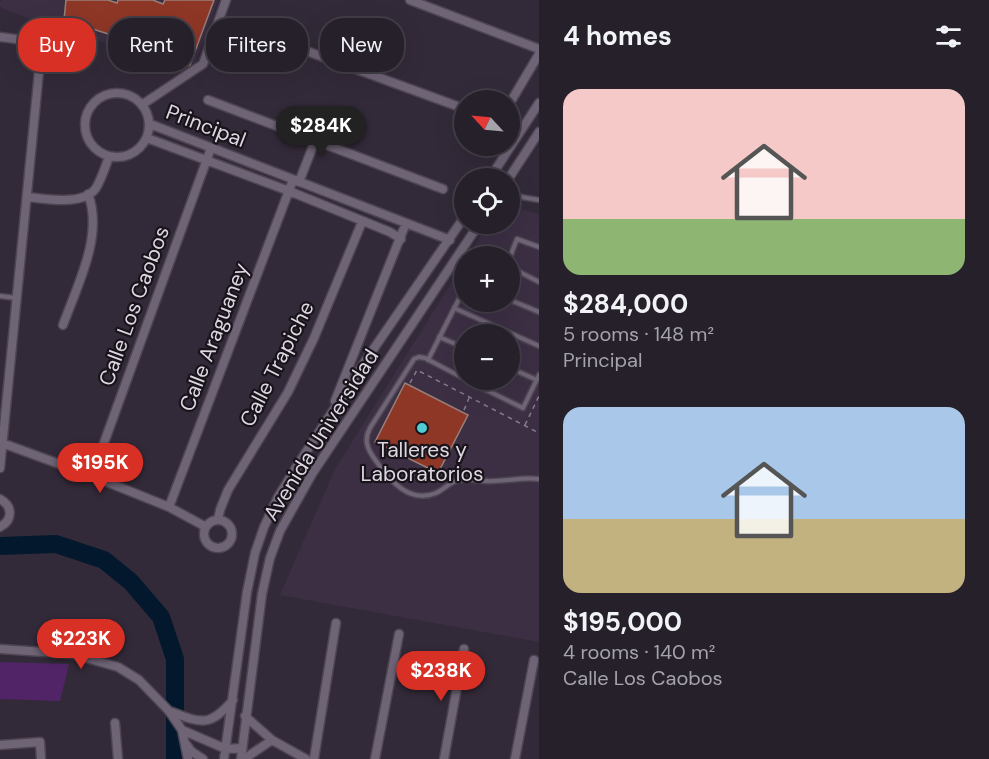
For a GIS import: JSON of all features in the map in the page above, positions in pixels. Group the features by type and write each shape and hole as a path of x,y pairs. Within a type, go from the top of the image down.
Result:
{"street":[{"path":"219,18 226,0"},
{"path":"410,0 539,49"},
{"path":"0,37 23,40 38,46 40,61 28,197 3,407 0,468"},
{"path":"308,52 454,105"},
{"path":"518,90 539,54"},
{"path":"142,104 203,64 206,56"},
{"name":"Principal","path":"113,92 134,96 148,113 150,124 147,138 141,148 121,157 109,157 99,152 91,144 86,134 85,123 87,112 93,103 113,92"},
{"path":"208,100 443,189"},
{"path":"496,168 539,102"},
{"name":"Principal","path":"150,124 450,240"},
{"path":"516,168 539,132"},
{"name":"Principal","path":"147,138 289,191 390,232 401,239"},
{"name":"Calle Araguaney","path":"169,507 289,191 315,141"},
{"name":"Calle Los Caobos","path":"92,476 211,148"},
{"path":"28,197 78,199 95,190 109,157"},
{"path":"63,325 88,254 93,228 93,210 88,194"},
{"name":"Calle Trapiche","path":"218,520 228,490 288,392 314,338 362,222"},
{"name":"Avenida Universidad","path":"326,421 406,224"},
{"name":"Avenida Universidad","path":"224,759 247,592 255,553 264,527 278,497 326,421 454,234"},
{"name":"Avenida Universidad","path":"242,759 245,716 262,594 270,558 280,531 312,474 472,234"},
{"path":"1,443 169,507 206,527"},
{"path":"0,499 8,506 10,514 7,522 0,527"},
{"path":"218,520 226,522 232,530 232,537 226,545 219,548 210,545 205,537 209,523 218,520"},
{"path":"314,759 336,623"},
{"path":"375,759 399,634"},
{"path":"0,649 72,654 118,667 139,680 169,711 182,730 188,759"},
{"path":"444,759 464,649"},
{"path":"515,759 534,660"},
{"path":"169,711 196,721 206,721 222,713 233,700"},
{"path":"245,716 288,754 306,759"},
{"path":"115,723 118,759"},
{"path":"182,730 226,749 242,748"},
{"path":"242,759 272,741"},
{"path":"0,745 40,742 41,759"},
{"path":"184,742 191,751 203,759"}],"lane":[{"path":"520,197 539,200"},
{"path":"514,246 517,239 539,247"},
{"path":"520,272 539,282"},
{"path":"0,296 17,298"},
{"path":"520,304 539,312"},
{"path":"428,360 454,308"},
{"path":"463,312 539,346"},
{"path":"440,337 454,343"},
{"path":"454,373 422,357 414,359 368,431 367,447 390,479 408,493 419,496 435,493 450,483 463,479 491,482 525,478 539,479"},
{"path":"488,390 523,408 538,377 520,371"}],"path":[{"path":"410,383 417,370 539,434"},
{"path":"525,426 539,396"},
{"path":"464,410 470,397"}],"shaded area":[{"path":"2,0 218,0 211,18 206,18 206,33 194,66 194,18 108,18 108,44 96,40 96,18 28,18 0,7"},
{"path":"520,209 539,214 539,642 280,595 335,469 454,279 454,312 520,312 520,246 474,246 482,234 520,234"},
{"path":"0,662 69,664 60,701 0,699"}],"building":[{"path":"66,0 108,0 117,3 118,0 153,0 163,4 165,0 214,0 194,54 194,18 108,18 108,34 96,30 96,18 64,18"},
{"name":"Talleres y Laboratorios","path":"405,383 468,415 438,473 375,442"}],"waterway":[{"path":"0,546 56,544 104,560 131,582 161,617 175,659 175,759"}],"place":[{"name":"Talleres y Laboratorios","path":"422,428"}]}
